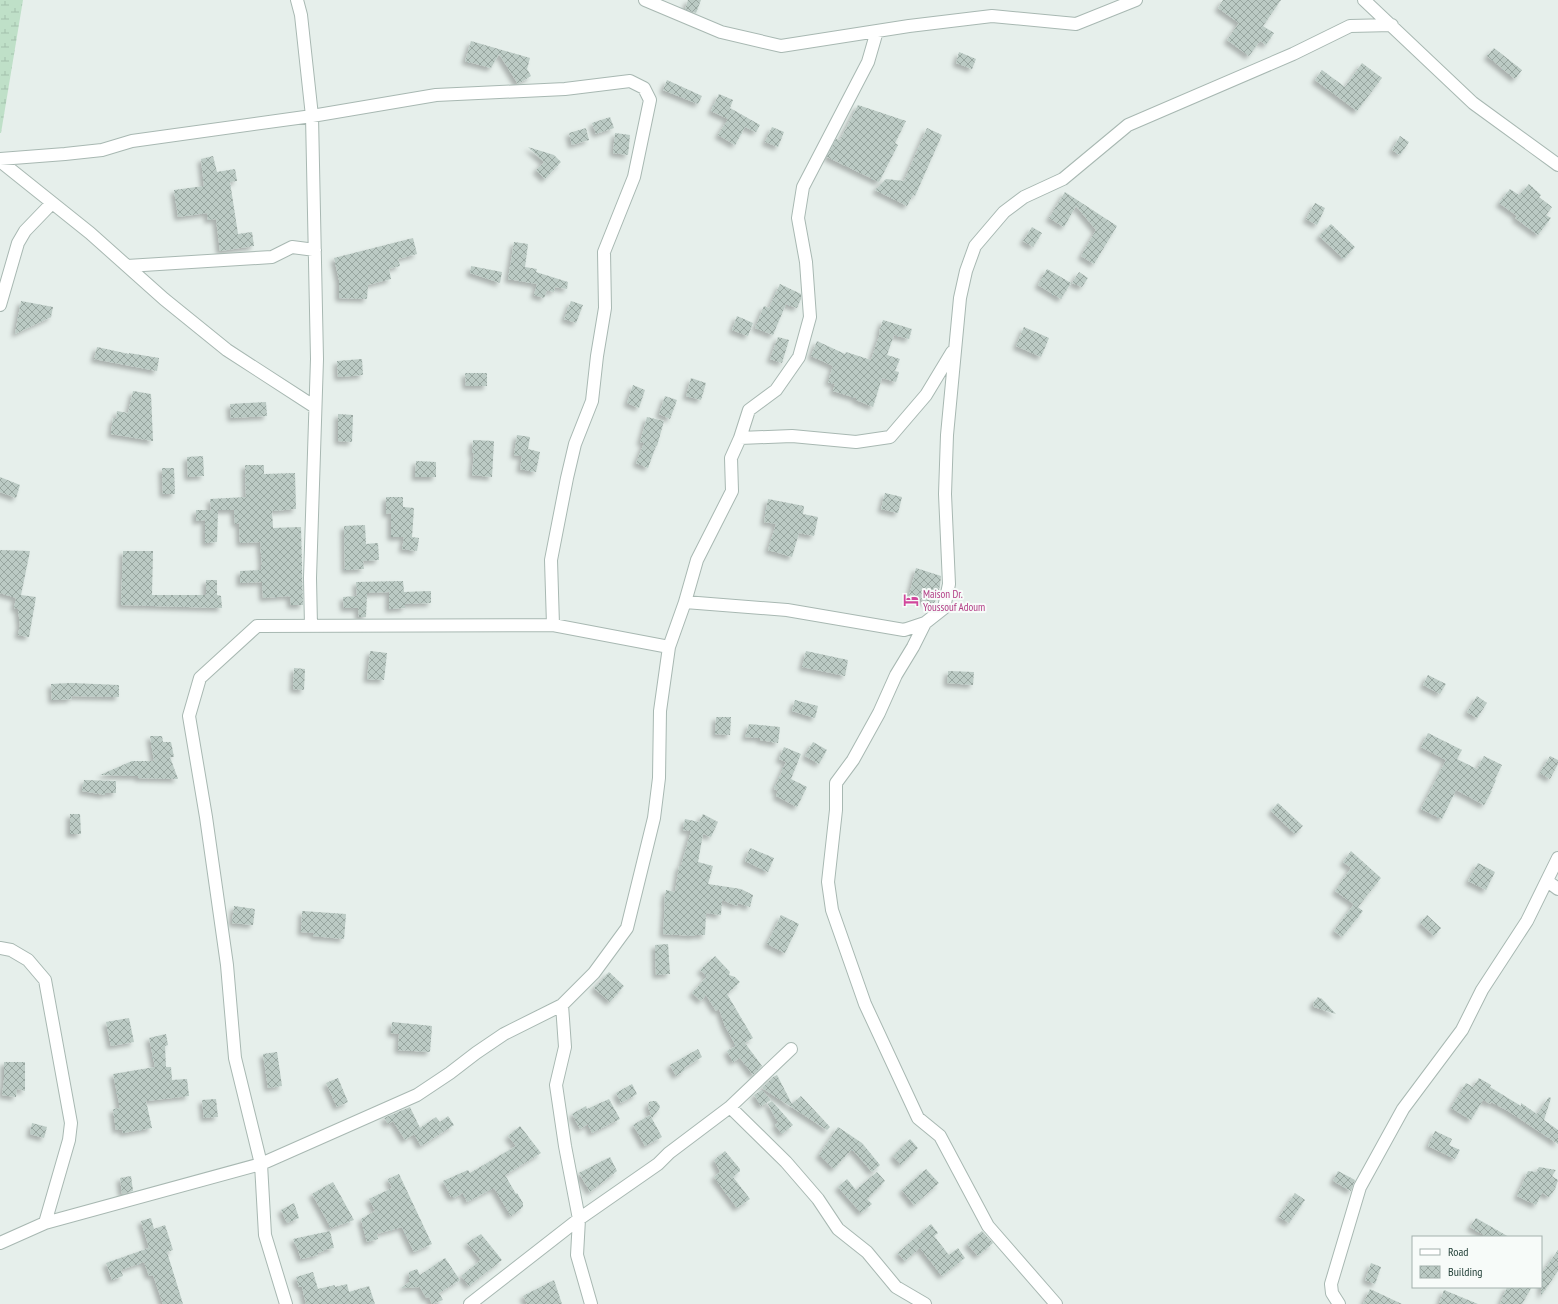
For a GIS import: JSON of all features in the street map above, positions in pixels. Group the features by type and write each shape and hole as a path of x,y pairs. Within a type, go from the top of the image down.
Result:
{"street":[{"path":"297,0 302,15 312,116 315,250 317,358 310,578 311,626"},
{"path":"645,0 721,32 781,46 909,26 992,16 1076,24 1136,0"},
{"path":"1364,0 1473,103 1558,165"},
{"path":"685,602 787,610 904,630 925,623 944,608 950,584 945,494 947,435 954,349 960,298 966,271 975,246 1004,212 1024,197 1063,179 1128,125 1293,54 1350,26 1392,25"},
{"path":"0,1243 45,1223 261,1164 417,1095 450,1073 476,1052 562,1004 594,973 627,928 654,818 659,778 660,711 669,647 685,602 697,560 732,491 731,458 740,438 749,410 776,390 799,357 810,317 806,262 798,218 803,187 868,62 877,31"},
{"path":"0,160 102,150 132,141 312,116 436,95 565,89 630,81 644,88 650,100 634,177 604,252 605,308 596,356 592,401 575,444 551,560 553,625"},
{"path":"0,160 90,233 164,299 227,350 315,407"},
{"path":"0,305 18,242 24,231 52,203"},
{"path":"127,266 272,257 292,247 315,250"},
{"path":"740,438 792,436 856,442 890,437 926,395 954,349"},
{"path":"925,623 913,647 896,675 879,712 853,760 836,783 836,810 828,882 832,910 864,1004 918,1118 940,1136 988,1226 1056,1304"},
{"path":"286,1304 265,1235 261,1164 235,1058 228,965 189,716 200,678 257,626 553,625 669,647"},
{"path":"1339,1304 1332,1293 1331,1284 1360,1187 1403,1110 1462,1030 1482,990 1527,921 1558,858"},
{"path":"1547,881 1558,889"},
{"path":"0,948 11,950 28,960 45,980 71,1123 69,1140 45,1223"},
{"path":"562,1004 565,1047 556,1085 565,1146 579,1219 577,1255 591,1304"},
{"path":"470,1304 579,1219 658,1164 669,1153 730,1107 791,1049"},
{"path":"730,1107 786,1162 818,1199 838,1229 867,1252 896,1287 924,1304"}],"green space":[{"path":"0,0 23,0 1,133 0,133"}],"building":[{"path":"688,0 701,0 696,13 685,9"},
{"path":"1223,0 1281,0 1263,26 1274,33 1266,45 1260,41 1249,56 1227,40 1239,23 1218,8"},
{"path":"471,41 530,58 527,69 531,76 518,84 499,54 491,68 465,61"},
{"path":"1494,48 1522,70 1515,79 1487,56"},
{"path":"959,52 976,59 972,69 956,63"},
{"path":"1362,63 1382,78 1357,111 1315,80 1322,70 1345,87"},
{"path":"667,80 702,96 698,104 663,90"},
{"path":"719,94 733,100 730,108 760,125 756,132 745,127 735,145 718,135 728,119 711,111"},
{"path":"858,105 906,121 895,143 898,145 879,182 827,157 836,139 840,140"},
{"path":"610,117 614,128 596,134 592,123"},
{"path":"772,127 784,132 778,147 765,142"},
{"path":"586,128 589,140 572,145 569,133"},
{"path":"927,128 942,135 915,196 913,195 907,206 875,190 886,179 904,181"},
{"path":"615,133 630,135 628,155 613,153"},
{"path":"1400,136 1409,142 1400,155 1392,150"},
{"path":"528,147 554,155 561,162 545,179 536,170 544,162"},
{"path":"213,156 217,172 235,169 237,181 230,182 238,234 252,232 254,246 220,251 216,219 208,220 207,213 178,217 174,190 204,186 201,159"},
{"path":"1529,184 1541,195 1539,197 1552,207 1546,215 1551,218 1538,235 1515,218 1517,216 1499,203 1510,189 1519,195"},
{"path":"1065,192 1117,226 1094,264 1081,256 1096,230 1076,206 1064,227 1049,218"},
{"path":"1315,203 1325,208 1317,225 1306,219"},
{"path":"1331,224 1355,247 1344,259 1319,236"},
{"path":"1032,227 1042,233 1033,247 1023,241"},
{"path":"413,238 417,254 398,259 400,266 389,269 391,279 368,285 367,299 339,298 339,280 334,258"},
{"path":"514,242 528,244 525,267 537,269 536,272 568,282 567,289 555,287 554,292 547,290 544,298 534,295 537,284 508,279"},
{"path":"471,266 502,272 500,283 470,273"},
{"path":"1047,269 1071,283 1061,299 1038,285"},
{"path":"1079,272 1088,278 1082,287 1072,283"},
{"path":"780,284 801,294 801,299 797,308 786,304 773,335 755,328 764,306 769,308"},
{"path":"21,301 53,307 51,317 15,334"},
{"path":"571,301 583,305 576,323 564,319"},
{"path":"737,316 753,323 748,336 732,330"},
{"path":"883,320 912,329 909,339 894,335 887,355 900,359 895,371 899,372 896,382 882,378 873,407 856,400 856,398 833,391 835,384 828,382 833,366 811,356 817,341 845,354 846,352 871,360"},
{"path":"1024,327 1049,338 1041,357 1016,346"},
{"path":"778,337 789,340 782,363 770,359"},
{"path":"97,347 129,354 159,358 157,371 94,359"},
{"path":"362,359 363,375 338,377 337,361"},
{"path":"465,373 487,373 487,386 466,386"},
{"path":"691,378 706,383 701,400 686,396"},
{"path":"633,385 645,390 639,408 627,403"},
{"path":"133,391 151,394 153,441 111,434 113,418 116,419 117,411 128,413"},
{"path":"665,396 677,400 670,419 659,414"},
{"path":"266,402 267,416 231,418 230,404"},
{"path":"338,414 353,415 352,442 338,441"},
{"path":"647,417 664,421 657,446 648,468 636,463 644,443 640,442"},
{"path":"517,435 530,437 528,449 540,452 536,472 520,469 522,456 514,455"},
{"path":"473,440 494,441 492,477 472,475 474,453 472,453"},
{"path":"203,456 204,476 188,477 187,457"},
{"path":"416,461 436,462 436,477 415,477"},
{"path":"245,465 264,465 264,474 295,473 296,509 272,511 273,528 301,527 303,605 291,605 290,597 288,596 263,598 262,582 240,583 240,571 261,570 262,565 260,542 240,543 239,523 235,524 234,510 218,510 217,542 205,543 205,520 196,521 196,510 211,510 210,499 246,497"},
{"path":"162,468 174,468 175,494 163,494"},
{"path":"0,477 20,485 16,498 0,492"},
{"path":"885,493 902,497 898,513 881,509"},
{"path":"386,497 403,497 403,507 414,508 412,537 419,538 417,551 402,549 404,537 391,537 391,513 386,514"},
{"path":"768,499 804,506 803,514 818,517 814,536 799,533 792,557 768,550 776,524 764,522"},
{"path":"365,525 366,544 378,543 379,560 363,561 364,569 345,570 344,526"},
{"path":"0,550 30,551 21,595 36,597 29,637 18,635 20,625 18,609 14,608 16,598 0,593"},
{"path":"123,551 153,551 152,595 206,595 206,580 217,580 217,595 221,596 222,608 121,605"},
{"path":"916,568 941,576 940,586 934,604 909,596"},
{"path":"403,581 404,592 431,591 431,603 405,604 405,608 389,609 389,592 367,593 366,617 359,617 358,608 344,608 343,597 357,596 356,582"},
{"path":"370,651 387,653 384,680 367,679"},
{"path":"806,651 848,660 845,676 802,667"},
{"path":"294,668 305,669 304,690 293,689"},
{"path":"948,671 974,672 973,685 947,683"},
{"path":"1428,675 1446,684 1440,694 1423,685"},
{"path":"71,683 119,685 119,697 71,696 72,699 52,700 51,684"},
{"path":"1477,696 1487,703 1477,718 1467,712"},
{"path":"795,700 818,706 815,718 792,711"},
{"path":"716,717 731,717 730,735 715,734"},
{"path":"749,724 780,727 778,743 760,740 760,738 745,737"},
{"path":"1428,733 1462,750 1457,759 1477,769 1484,756 1502,765 1495,779 1496,780 1492,791 1484,805 1456,790 1442,819 1421,809 1446,760 1421,747"},
{"path":"150,736 162,736 163,742 171,742 174,757 170,757 178,779 100,775 132,761 154,761"},
{"path":"813,742 827,750 819,764 805,756"},
{"path":"784,747 801,754 791,779 807,787 797,807 776,796 778,791 774,789 786,762 779,759"},
{"path":"1550,756 1558,760 1558,764 1550,779 1540,773"},
{"path":"84,780 116,781 116,793 105,793 105,795 82,791"},
{"path":"1278,803 1303,826 1295,834 1271,811"},
{"path":"70,814 80,814 81,834 70,834"},
{"path":"703,814 718,822 711,837 703,834 698,862 713,866 708,884 741,889 753,895 750,907 738,903 737,906 722,900 721,915 706,913 705,935 695,936 663,934 666,890 675,892 679,866 681,866 691,831 683,830 685,819 699,822"},
{"path":"750,848 774,858 768,872 745,861"},
{"path":"1351,851 1381,878 1358,907 1335,891 1351,868 1343,862"},
{"path":"1478,863 1495,872 1486,890 1468,881"},
{"path":"1354,904 1363,911 1342,937 1334,931"},
{"path":"234,906 255,909 253,925 232,923"},
{"path":"302,911 346,914 344,939 313,936 314,933 301,932"},
{"path":"781,915 799,924 785,953 767,944"},
{"path":"1427,915 1441,928 1434,936 1420,923"},
{"path":"668,944 670,974 656,975 655,945"},
{"path":"715,956 730,972 729,975 735,977 740,982 727,994 753,1038 745,1043 762,1066 753,1075 740,1058 733,1062 727,1051 736,1046 725,1026 719,1009 716,1011 706,995 701,1001 692,993 707,976 700,970"},
{"path":"609,972 624,986 610,1002 594,988"},
{"path":"1318,997 1322,999 1336,1014 1314,1007 1313,1003"},
{"path":"129,1018 134,1042 111,1046 106,1022"},
{"path":"392,1022 432,1026 430,1052 398,1050 399,1034 391,1033"},
{"path":"166,1034 168,1045 165,1046 166,1067 171,1067 172,1080 187,1079 189,1096 146,1101 152,1128 123,1133 122,1129 116,1130 113,1109 120,1108 113,1074 155,1067 149,1038"},
{"path":"698,1049 702,1057 684,1068 685,1070 676,1076 670,1065"},
{"path":"277,1052 282,1086 268,1088 263,1054"},
{"path":"4,1062 25,1062 25,1091 17,1089 16,1097 2,1095"},
{"path":"777,1075 792,1104 801,1096 830,1127 827,1130 762,1088"},
{"path":"338,1078 348,1102 337,1107 326,1083"},
{"path":"1479,1078 1491,1085 1490,1087 1521,1106 1521,1103 1537,1114 1549,1097 1551,1098 1544,1120 1558,1130 1558,1144 1508,1111 1491,1102 1490,1104 1483,1100 1471,1120 1451,1108 1466,1083 1473,1087"},
{"path":"632,1084 637,1094 621,1103 616,1093"},
{"path":"762,1090 771,1100 761,1106 754,1095"},
{"path":"216,1099 218,1117 204,1118 202,1100"},
{"path":"609,1099 620,1119 592,1133 588,1124 580,1129 572,1114 586,1106 587,1109"},
{"path":"656,1101 660,1106 652,1118 648,1107 649,1102"},
{"path":"772,1101 793,1125 782,1134 775,1125 778,1123 768,1104"},
{"path":"410,1107 420,1128 436,1117 440,1122 448,1116 454,1125 421,1146 414,1134 405,1140 393,1121 388,1124 384,1118"},
{"path":"650,1115 662,1137 645,1146 633,1125"},
{"path":"32,1123 47,1127 44,1138 30,1134"},
{"path":"520,1126 541,1153 505,1175 523,1203 523,1207 511,1216 494,1188 467,1202 463,1193 454,1198 453,1196 451,1197 443,1181 468,1170 470,1173 516,1146 508,1136"},
{"path":"838,1127 862,1143 880,1165 872,1172 852,1149 834,1169 819,1155"},
{"path":"1435,1131 1452,1139 1449,1145 1460,1150 1455,1159 1428,1146"},
{"path":"910,1139 918,1148 901,1165 893,1156"},
{"path":"725,1151 740,1169 740,1171 733,1177 750,1199 737,1208 714,1177 720,1172 714,1160"},
{"path":"610,1157 617,1171 590,1192 579,1173"},
{"path":"1539,1167 1556,1170 1552,1176 1558,1180 1555,1189 1549,1197 1542,1193 1536,1205 1517,1196 1528,1171 1536,1172"},
{"path":"926,1169 939,1183 914,1205 902,1190"},
{"path":"1338,1171 1355,1180 1351,1191 1333,1181"},
{"path":"877,1172 885,1181 867,1199 872,1204 861,1213 838,1187 847,1179 856,1190"},
{"path":"399,1174 432,1244 414,1252 402,1227 377,1234 378,1239 367,1242 361,1219 375,1211 369,1199 392,1188 388,1179"},
{"path":"131,1176 133,1191 122,1194 120,1178"},
{"path":"333,1182 354,1220 331,1228 312,1194"},
{"path":"1295,1193 1305,1200 1289,1223 1279,1217"},
{"path":"294,1203 299,1218 287,1223 281,1210"},
{"path":"151,1218 154,1229 165,1225 173,1250 167,1252 183,1304 163,1304 153,1275 149,1276 144,1262 121,1270 123,1276 112,1280 106,1263 149,1248 141,1221"},
{"path":"1476,1218 1507,1236 1485,1236 1470,1227"},
{"path":"931,1224 938,1233 934,1236 949,1255 958,1248 965,1258 942,1276 920,1248 905,1261 898,1253"},
{"path":"330,1231 334,1248 324,1250 318,1253 318,1255 301,1259 293,1239"},
{"path":"982,1231 993,1243 978,1256 967,1244"},
{"path":"481,1234 502,1260 469,1286 461,1276 481,1260 467,1243"},
{"path":"1558,1250 1558,1271 1541,1296 1542,1273"},
{"path":"445,1258 460,1280 439,1293 443,1300 432,1304 429,1297 426,1298 420,1287 401,1288 409,1282 409,1272 417,1269 420,1275"},
{"path":"1371,1263 1381,1267 1375,1284 1365,1280"},
{"path":"313,1272 318,1289 347,1284 349,1292 369,1286 375,1304 306,1304 302,1287 299,1287 296,1277"},
{"path":"554,1280 562,1304 527,1304 523,1296"},
{"path":"1507,1288 1531,1288 1522,1304 1500,1304"},
{"path":"1370,1289 1402,1304 1363,1304"},
{"path":"1444,1290 1478,1304 1439,1304"}],"place":[{"name":"Maison Dr. Youssouf Adoum","path":"911,600"}]}
